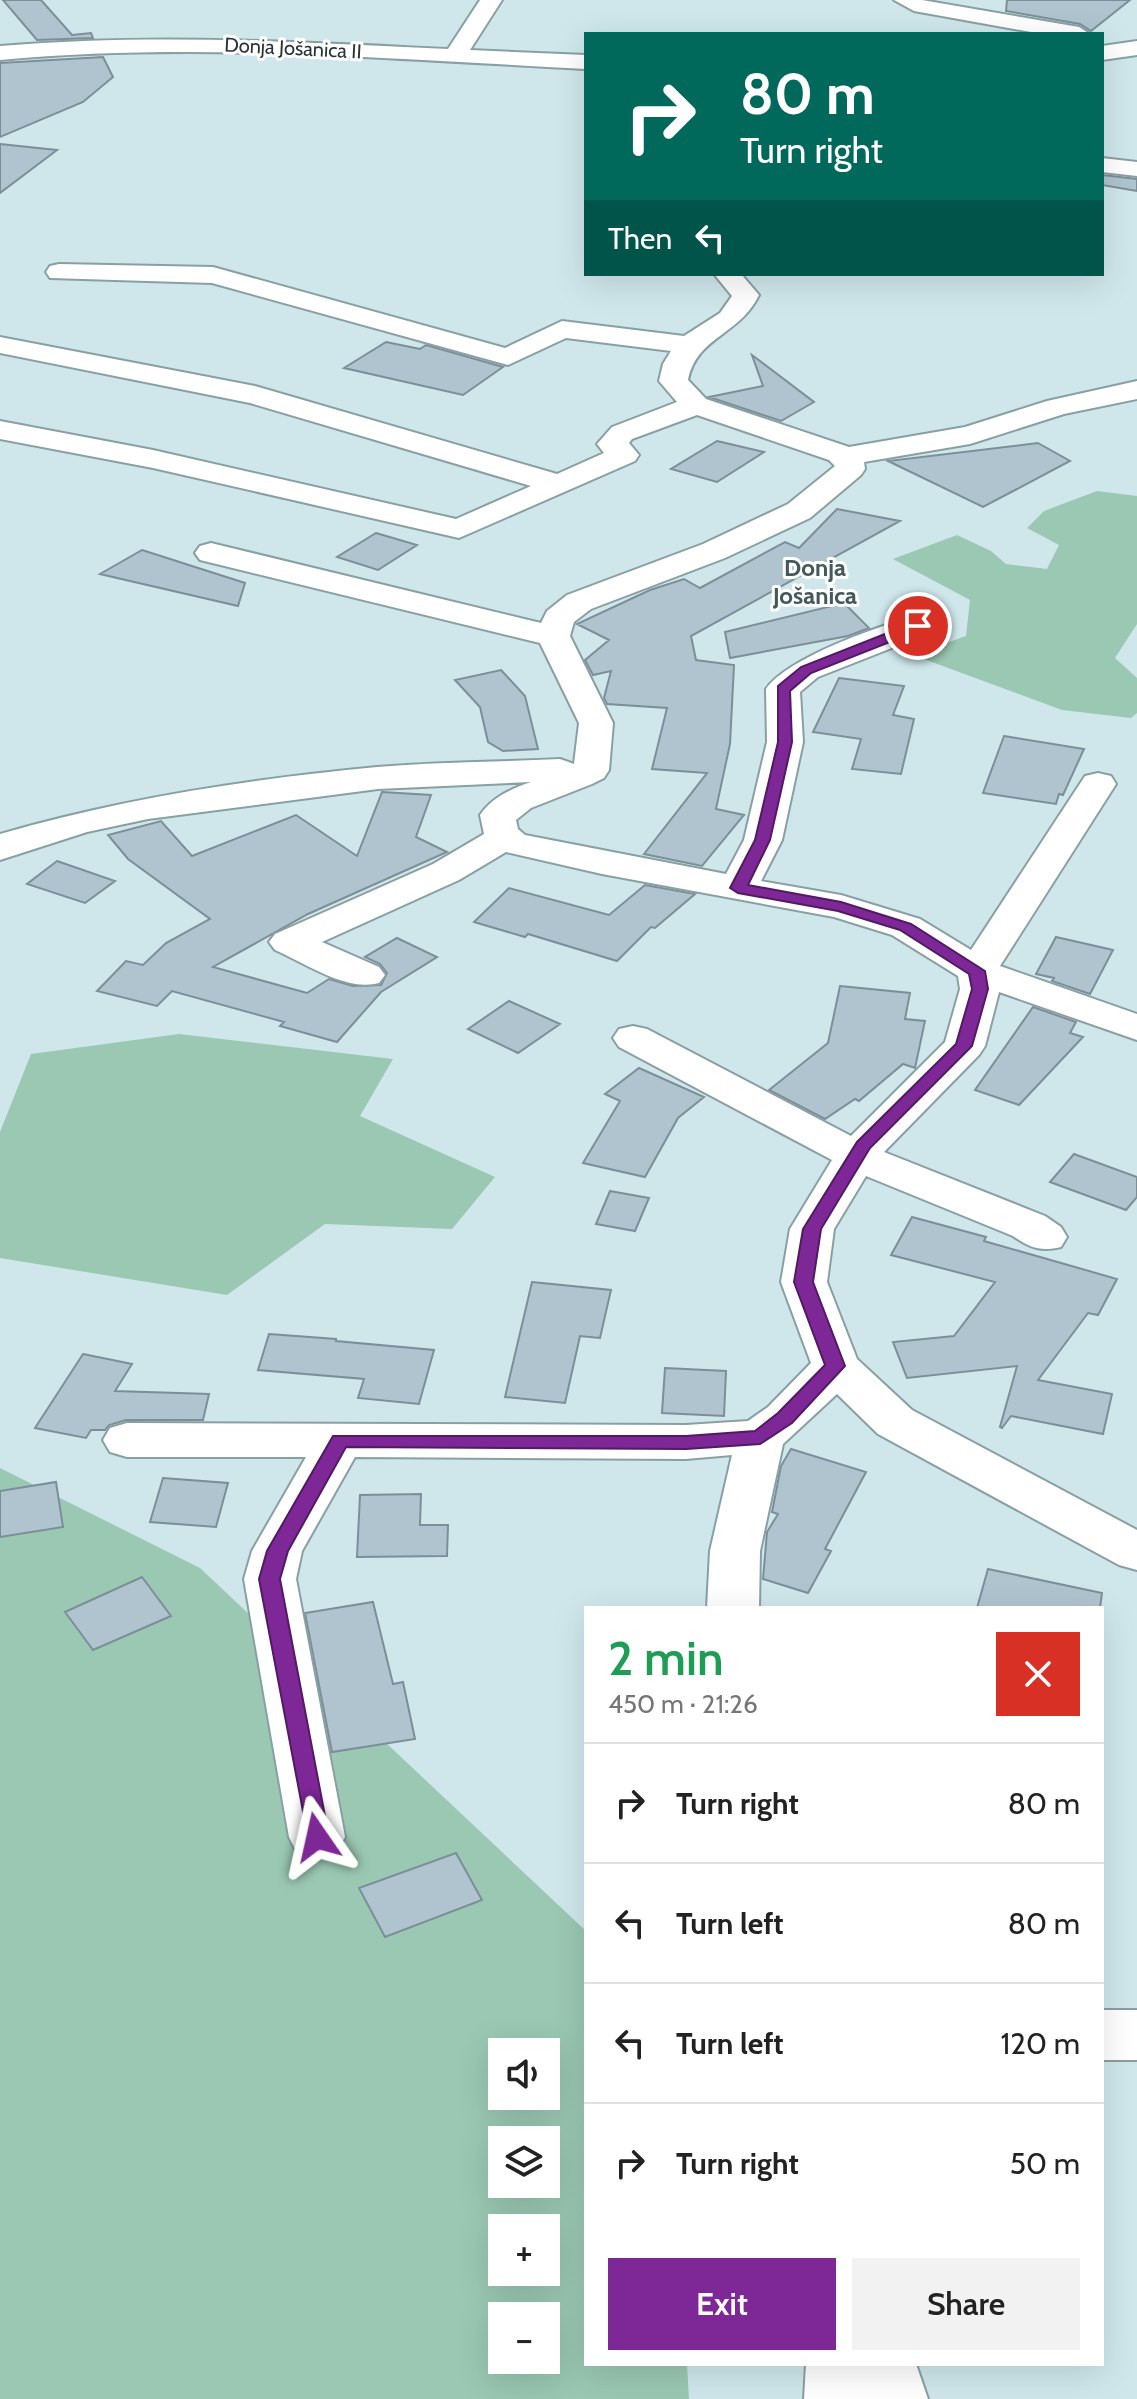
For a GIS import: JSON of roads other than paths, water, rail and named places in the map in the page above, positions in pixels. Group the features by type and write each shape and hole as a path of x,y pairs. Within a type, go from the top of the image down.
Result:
{"street":[{"path":"456,54 491,0"},
{"path":"905,0 914,5 1068,32"},
{"path":"1104,37 1137,38"},
{"name":"Donja Jošanica II","path":"0,53 130,43 456,54 584,62"},
{"path":"1104,53 1137,48"},
{"path":"1104,165 1137,169"},
{"path":"59,272 213,275 508,357 562,329 687,345"},
{"path":"591,770 596,723 553,636 559,618 579,602 714,551 799,511 850,469 849,461 834,453 696,405 673,381 674,366 687,345 720,326 743,305 746,295 729,276"},
{"path":"0,345 255,395 558,484"},
{"path":"834,453 970,435 1057,407 1137,390"},
{"path":"0,430 153,459 459,529 624,455 612,444 622,433 696,405"},
{"path":"211,553 553,636"},
{"path":"738,888 763,840 785,742 783,689 806,670 918,626"},
{"path":"591,770 578,778 511,802 498,815 497,825 504,838 513,843 602,863 841,907 906,927 977,971 1137,1028"},
{"path":"0,849 5,844 80,822 148,808 378,778 591,770"},
{"path":"1098,784 977,971 980,989 964,1046 856,1156 812,1229 804,1282 836,1366 895,1422 1137,1552"},
{"path":"365,975 289,942 446,872 504,838"},
{"path":"633,1038 856,1156 1029,1226 1045,1237"},
{"path":"127,1440 686,1442 760,1437 785,1418 836,1366"},
{"path":"733,1606 735,1551 760,1437"},
{"path":"317,1837 270,1579 277,1551 340,1441"},
{"path":"1104,2035 1137,2035"},
{"path":"837,2399 839,2366"},
{"path":"883,2366 887,2387 895,2399"}],"district":[{"name":"Donja Jošanica","path":"815,582"}]}
